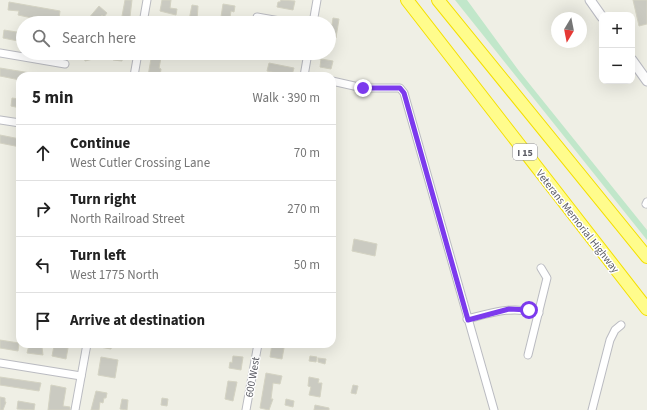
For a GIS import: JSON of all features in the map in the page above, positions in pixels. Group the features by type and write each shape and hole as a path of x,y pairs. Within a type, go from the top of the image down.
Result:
{"highway":[{"name":"Veterans Memorial Highway","path":"407,0 647,309"},
{"name":"I 15","path":"438,0 647,258"}],"main road":[{"path":"590,0 599,13"},
{"path":"635,64 647,81"}],"street":[{"path":"144,16 147,0"},
{"path":"314,16 317,0"},
{"path":"0,53 16,56"},
{"path":"41,60 65,64"},
{"path":"135,72 137,60"},
{"path":"306,72 307,60"},
{"path":"336,82 363,88 400,88 404,93 494,410"},
{"path":"0,120 16,122"},
{"path":"528,355 547,278 541,268"},
{"path":"468,320 509,309 520,309 539,313"},
{"path":"592,410 610,340 615,330 621,325"},
{"path":"75,410 86,348"},
{"name":"600 West","path":"246,410 257,348"},
{"path":"0,363 81,376"}],"green space":[{"path":"455,0 467,0 519,71 647,230 647,240"}],"building":[{"path":"125,0 132,0 130,16 122,16"},
{"path":"162,0 171,0 170,8 177,9 176,15 160,11"},
{"path":"281,0 295,1 293,10 277,7 278,2"},
{"path":"633,0 647,0 647,24 639,26"},
{"path":"9,2 60,11 59,16 23,16 18,15 19,11 8,10"},
{"path":"223,4 235,6 234,12 231,11 230,16 221,16"},
{"path":"192,5 198,6 197,16 190,16"},
{"path":"99,6 107,13 105,16 91,16"},
{"path":"336,18 339,19 336,38"},
{"path":"4,30 16,32 16,41 3,38"},
{"path":"151,60 161,60 159,68 161,69 161,72 149,72"},
{"path":"321,60 333,61 331,69 320,67"},
{"path":"269,63 294,68 293,72 267,71"},
{"path":"0,68 25,72 16,72 16,79 0,76"},
{"path":"12,98 16,98 16,107 11,106"},
{"path":"0,135 16,138 16,146 0,143"},
{"path":"354,239 377,244 375,256 352,251"},
{"path":"0,340 16,343 16,348 18,348 18,351 0,348"},
{"path":"28,348 42,348 43,355 27,353"},
{"path":"54,348 68,348 66,359 52,356"},
{"path":"271,348 284,348 282,359 270,357"},
{"path":"233,356 243,357 241,370 229,368 230,362 232,363"},
{"path":"310,356 317,357 316,362 309,361"},
{"path":"101,357 118,360 115,378 98,375"},
{"path":"318,358 326,359 325,364 318,362"},
{"path":"266,373 282,376 280,384 273,383 271,399 273,399 269,410 260,408"},
{"path":"0,377 41,383 39,391 0,385"},
{"path":"309,377 319,379 318,383 322,383 320,397 309,395 311,387 308,386"},
{"path":"228,381 237,382 233,401 225,399"},
{"path":"51,385 66,388 63,406 70,407 70,410 48,410"},
{"path":"353,385 358,386 356,394 351,393"},
{"path":"96,391 107,393 106,398 104,398 103,403 100,402 99,410 91,410"},
{"path":"0,397 5,398 6,402 3,410 0,410"},
{"path":"162,398 168,399 167,406 161,405"},
{"path":"122,399 128,400 127,410 120,409"},
{"path":"286,399 294,401 293,407 285,405"},
{"path":"18,401 35,404 34,410 17,409"},
{"path":"315,405 329,408 329,410 314,410"}],"route":[{"path":"363,88 400,88 404,93 468,320 509,309 529,310"}]}
